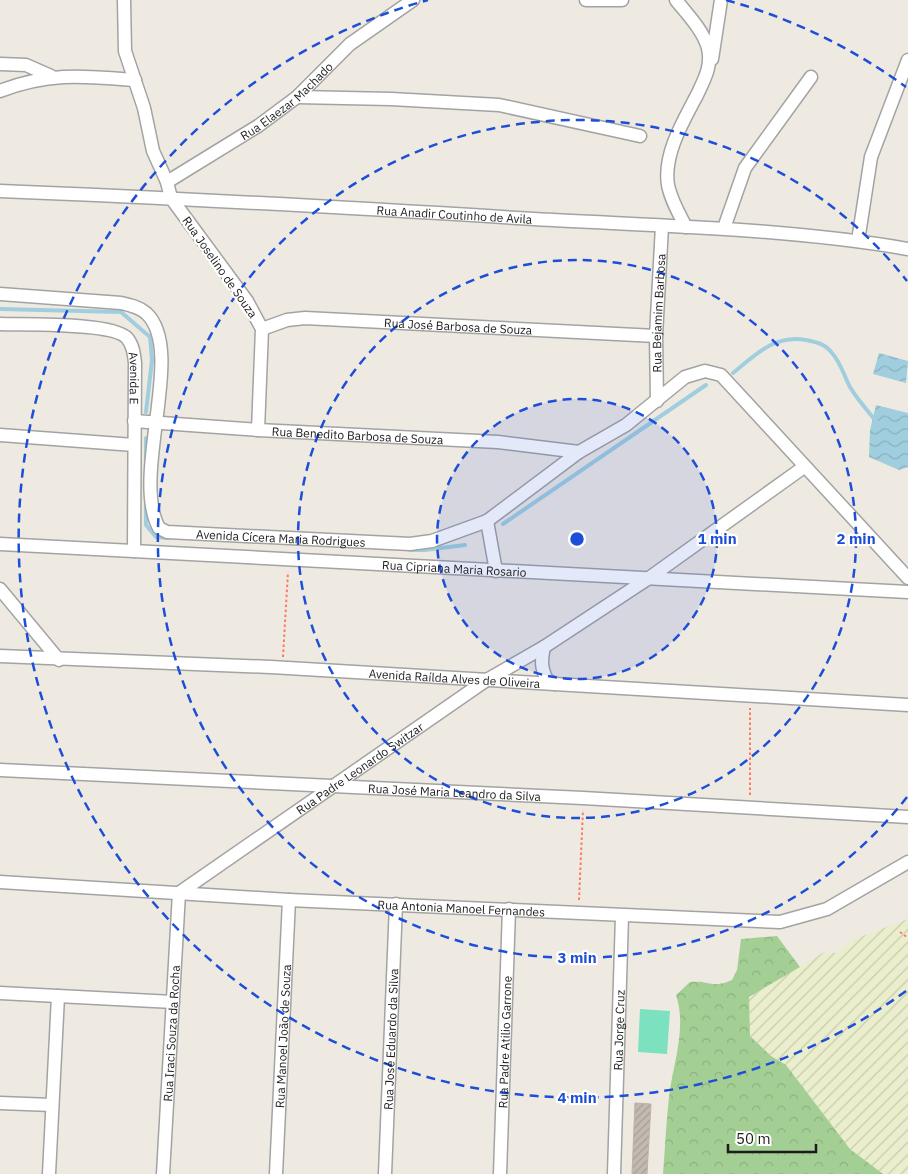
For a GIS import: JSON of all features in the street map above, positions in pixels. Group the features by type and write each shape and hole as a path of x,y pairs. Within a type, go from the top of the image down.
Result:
{"street":[{"path":"124,0 125,51 144,108 153,151 167,182 171,198"},
{"name":"Rua Elaezar Machado","path":"167,182 258,126 296,97 350,44 411,0"},
{"path":"586,0 622,0"},
{"path":"676,0 703,36 709,56 709,71"},
{"path":"686,227 674,205 668,184 669,170 675,142 709,71 714,52 721,0"},
{"path":"858,241 870,157 908,60"},
{"path":"0,64 26,65 51,76"},
{"path":"0,91 29,80 51,76 83,76 135,80"},
{"path":"724,228 745,168 811,77"},
{"path":"296,97 391,99 499,105 640,136"},
{"name":"Rua Anadir Coutinho de Avila","path":"0,191 171,198 724,228 858,241 908,249"},
{"name":"Rua Joselino de Souza","path":"171,198 247,301 262,328 258,430"},
{"name":"Rua Bejamim Barbosa","path":"656,401 656,336 662,226"},
{"name":"Avenida Cícera Maria Rodrigues","path":"0,294 121,303 146,313 159,333 161,345 151,481 153,514 159,528 167,532 410,544 432,541 487,521 579,452 626,425 679,382 695,373 705,371 721,375 804,467"},
{"name":"Rua José Barbosa de Souza","path":"262,328 287,320 306,318 656,336"},
{"name":"Avenida E","path":"0,324 97,327 114,330 126,336 134,350 134,552"},
{"name":"Rua Benedito Barbosa de Souza","path":"134,421 156,421 258,430 489,442 579,452"},
{"path":"0,435 134,444"},
{"path":"804,467 908,578"},
{"name":"Rua Padre Leonardo Switzar","path":"179,893 485,681 544,647 649,578 804,467"},
{"path":"487,521 496,571"},
{"name":"Rua Cipriana Maria Rosario","path":"0,544 908,592"},
{"path":"0,589 59,660"},
{"path":"544,647 540,665 547,680 555,684"},
{"name":"Avenida Raílda Alves de Oliveira","path":"0,656 282,669 908,705"},
{"name":"Rua José Maria Leandro da Silva","path":"0,770 333,785 908,817"},
{"name":"Rua Antonia Manoel Fernandes","path":"0,882 289,900 780,922 827,909 908,862"},
{"name":"Rua Iraci Souza da Rocha","path":"163,1174 179,893"},
{"name":"Rua Manoel João de Souza","path":"276,1174 289,900"},
{"name":"Rua José Eduardo da Silva","path":"385,1174 396,904"},
{"name":"Rua Padre Atilio Garrone","path":"500,1174 509,909"},
{"name":"Rua Jorge Cruz","path":"614,1174 622,916"},
{"path":"0,993 173,1002"},
{"path":"49,1174 58,996"},
{"path":"0,1103 52,1105"}],"path":[{"path":"282,669 288,560"},
{"path":"750,696 750,808"},
{"path":"578,913 583,798"},
{"path":"900,932 908,938"}],"green space":[{"path":"908,919 908,1174 883,1174 850,1149 786,1065 771,1056 750,1036 749,997 824,952 837,953 852,940"},
{"path":"777,936 800,967 749,997 750,1036 771,1056 786,1065 850,1149 883,1174 663,1174 669,1097 680,1033 679,1008 676,995 690,982 720,984 732,980 737,970 741,939"},
{"path":"640,1009 670,1011 667,1054 638,1052"}],"water":[{"path":"879,353 908,361 906,383 873,374"},
{"path":"876,405 908,413 908,467 899,470 869,457 870,430"}],"building":[{"path":"635,1103 651,1104 647,1174 632,1174"}],"waterway":[{"path":"0,309 121,312 150,337 152,360 146,412"},
{"path":"733,373 758,353 775,343 795,339 824,345 835,357 853,391 876,421"},
{"path":"503,524 706,385"},
{"path":"146,438 146,460"},
{"path":"146,502 146,525 156,537 168,538"},
{"path":"410,550 465,545"}]}
